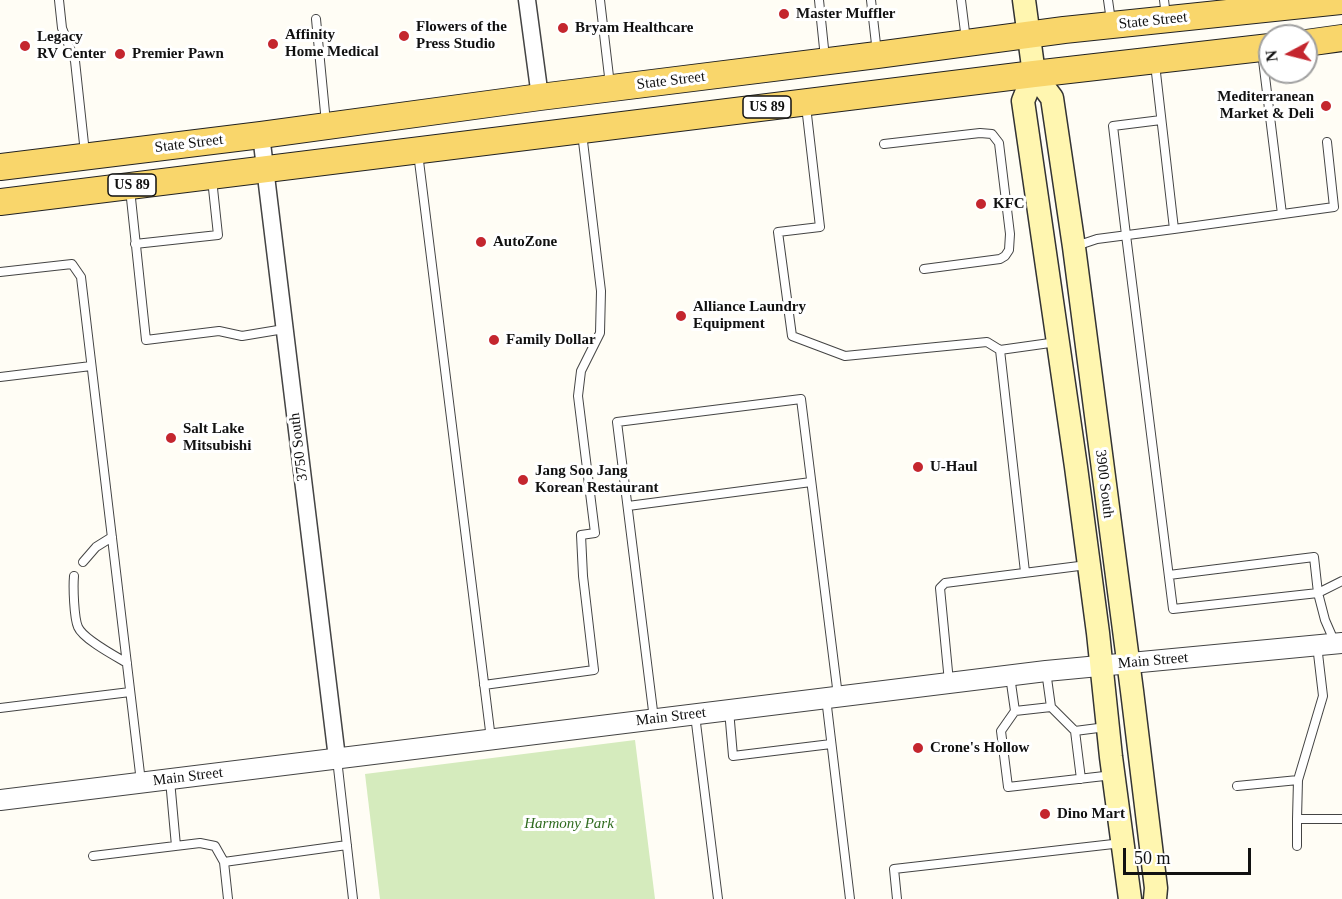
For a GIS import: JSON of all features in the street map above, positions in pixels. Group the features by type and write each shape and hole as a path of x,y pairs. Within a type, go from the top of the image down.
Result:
{"main road":[{"name":"3900 South","path":"1024,0 1034,74 1023,101 1089,565 1107,727 1130,899"},
{"name":"State Street","path":"0,167 326,127 540,97 966,43 1029,34 1110,12 1339,1"},
{"path":"1318,41 1342,38"},
{"name":"US 89","path":"0,202 1034,74 1258,49"},
{"name":"3900 South","path":"1034,74 1052,98 1074,247 1129,663 1156,888 1155,899"}],"street":[{"path":"528,0 540,97"},
{"name":"3750 South","path":"261,135 337,758"},
{"name":"Main Street","path":"0,800 1010,675 1331,644"}],"lane":[{"path":"59,0 62,28 75,61 86,157"},
{"path":"600,0 610,89"},
{"path":"819,0 826,61"},
{"path":"871,0 877,55"},
{"path":"961,0 966,43"},
{"path":"315,19 326,127"},
{"path":"1154,61 1174,230"},
{"path":"1269,84 1282,214"},
{"path":"806,102 820,227 778,232 792,336 845,356 987,342 1000,350 1058,341"},
{"path":"1161,120 1113,126 1173,609 1317,593 1342,581"},
{"path":"484,685 594,670 583,576 581,535 596,533 578,396 581,370 600,333 602,291 582,131"},
{"path":"884,144 980,133 992,134 999,143 1010,234 1009,250 1000,259 924,269"},
{"path":"1327,142 1334,207"},
{"path":"418,151 491,740"},
{"path":"135,244 218,236 211,176"},
{"path":"129,186 146,340 219,331 242,336 284,329"},
{"path":"1074,247 1097,239 1334,207 1342,213"},
{"path":"0,273 72,264 81,277 141,783"},
{"path":"1000,350 1025,572"},
{"path":"0,377 91,366"},
{"path":"654,719 618,422 801,399 832,697 831,744 850,899"},
{"path":"628,506 811,482"},
{"path":"83,562 96,548 112,537"},
{"path":"1169,575 1314,557 1317,593 1331,644 1323,696 1298,780 1297,846"},
{"path":"949,683 940,588 945,583 1089,565"},
{"path":"74,576 72,589 78,627 85,636 127,663"},
{"path":"1046,671 1051,707 1075,731 1081,779"},
{"path":"1010,675 1015,711 1001,731 1008,787 1113,775"},
{"path":"0,708 130,692"},
{"path":"1015,711 1051,707"},
{"path":"729,710 733,756 831,744"},
{"path":"695,714 718,899"},
{"path":"1075,731 1107,727"},
{"path":"337,758 353,899"},
{"path":"170,779 176,846"},
{"path":"1237,786 1298,780"},
{"path":"1297,819 1342,819"},
{"path":"93,856 200,843 215,846 224,862 228,899"},
{"path":"897,899 894,869 1122,843"},
{"path":"224,862 347,845"}],"green space":[{"name":"Harmony Park","path":"635,740 655,899 380,899 365,774"}],"place":[{"name":"Master Muffler","path":"784,14"},
{"name":"Bryam Healthcare","path":"563,28"},
{"name":"Flowers of the Press Studio","path":"404,36"},
{"name":"Affinity Home Medical","path":"273,44"},
{"name":"Legacy RV Center","path":"25,46"},
{"name":"Premier Pawn","path":"120,54"},
{"name":"Mediterranean Market & Deli","path":"1326,106"},
{"name":"KFC","path":"981,204"},
{"name":"AutoZone","path":"481,242"},
{"name":"Alliance Laundry Equipment","path":"681,316"},
{"name":"Family Dollar","path":"494,340"},
{"name":"Salt Lake Mitsubishi","path":"171,438"},
{"name":"U-Haul","path":"918,467"},
{"name":"Jang Soo Jang Korean Restaurant","path":"523,480"},
{"name":"Crone's Hollow","path":"918,748"},
{"name":"Dino Mart","path":"1045,814"}]}
